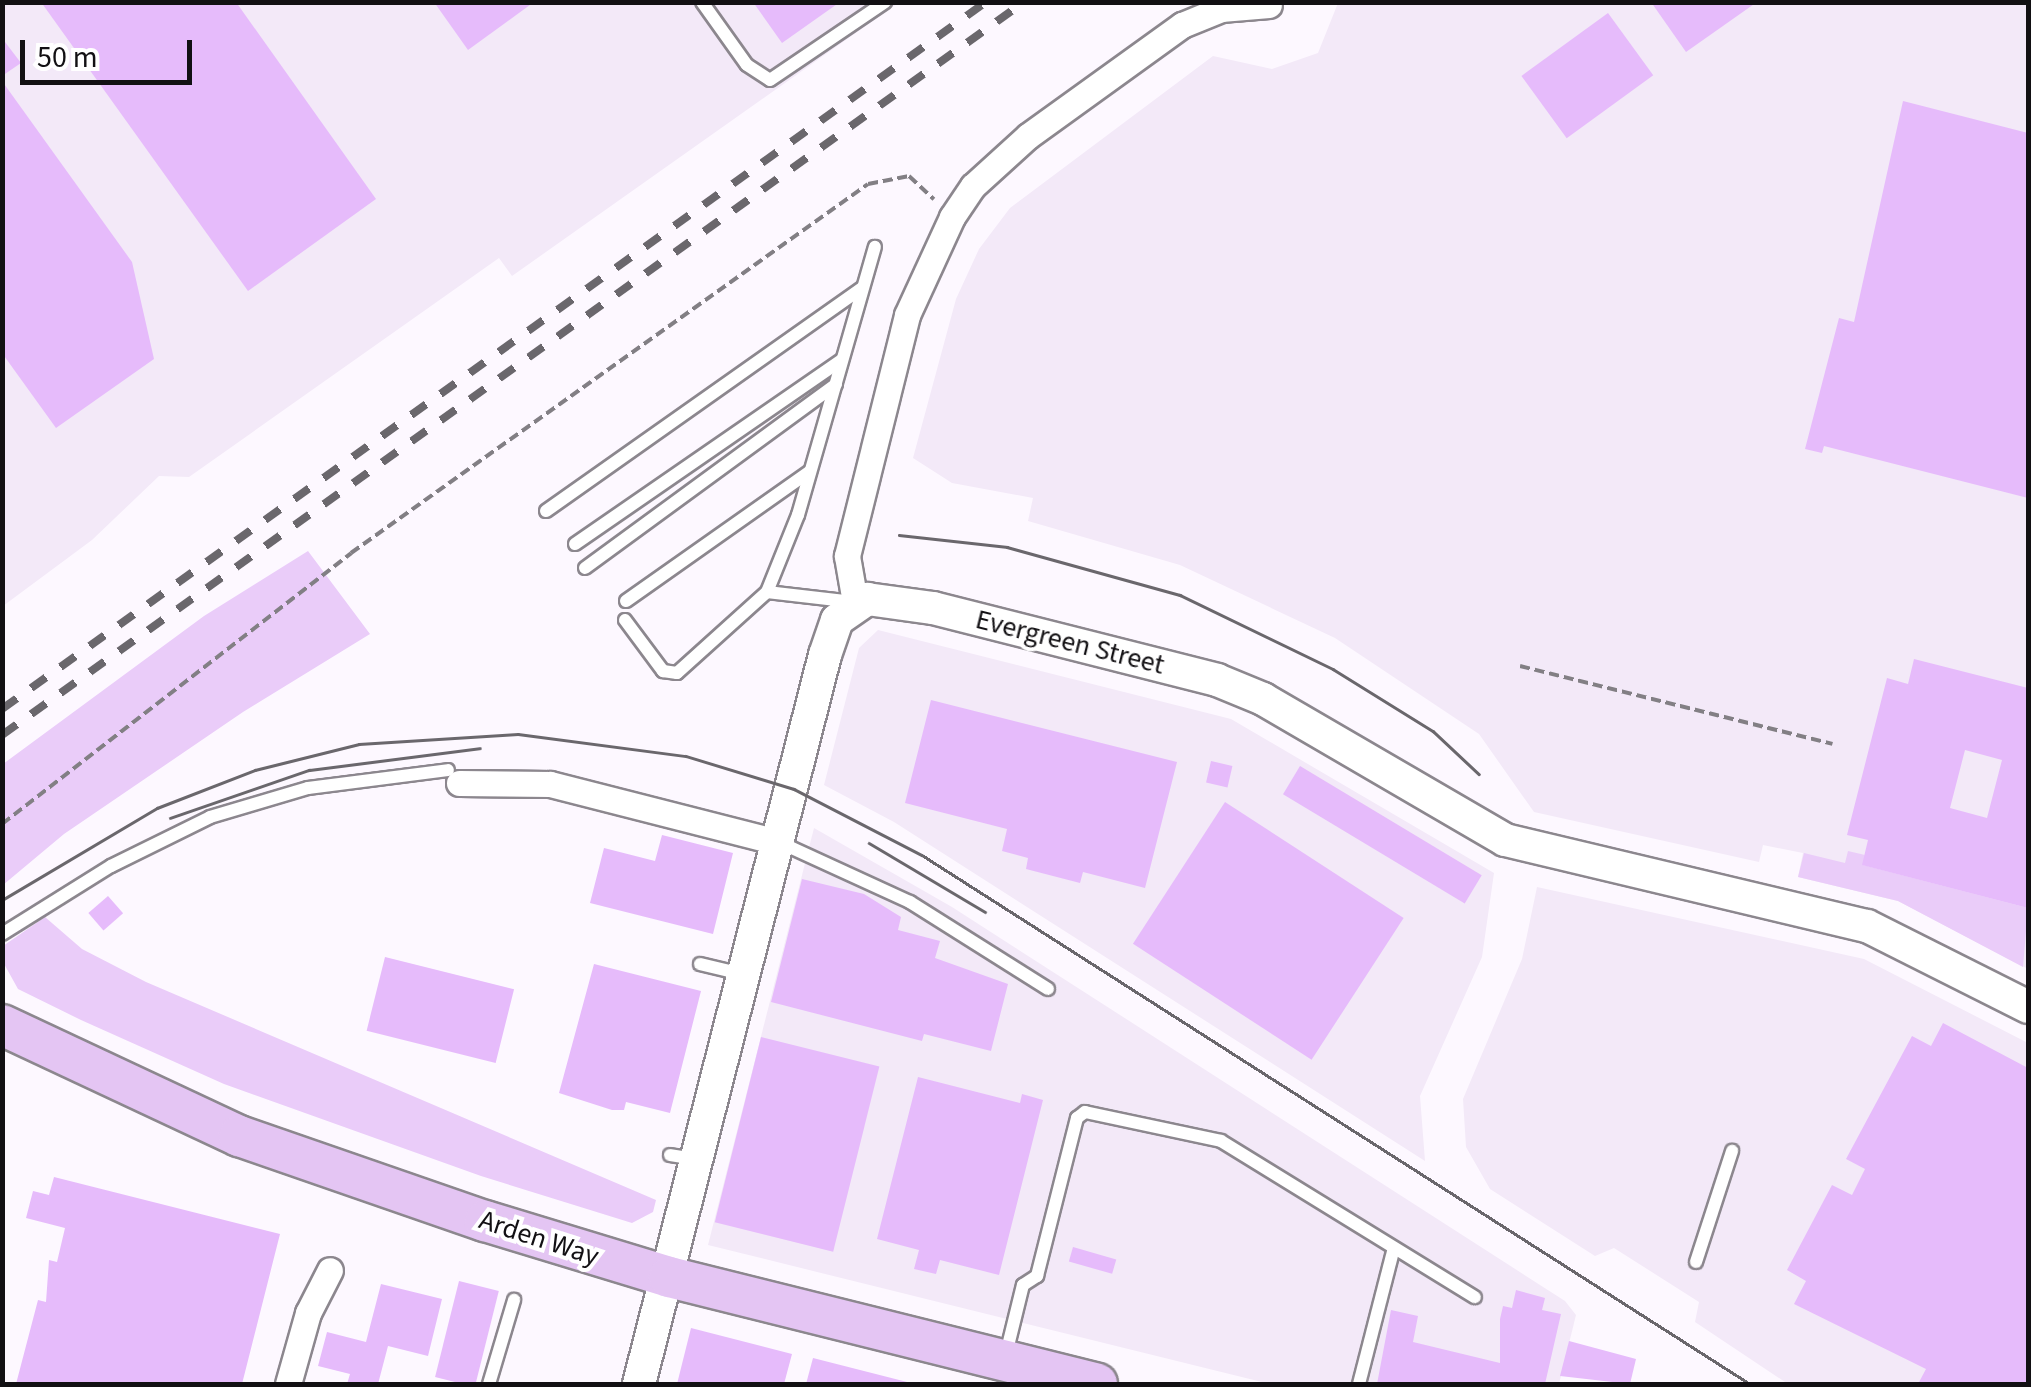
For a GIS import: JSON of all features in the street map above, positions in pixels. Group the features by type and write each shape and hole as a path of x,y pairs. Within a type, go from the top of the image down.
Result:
{"main road":[{"name":"Arden Way","path":"2,1025 239,1136 669,1277 1002,1373 1097,1384"}],"street":[{"path":"639,1384 669,1277 684,1157 744,974 781,843 828,643 837,620 856,602 847,556 907,315 952,217 973,186 1028,136 1182,26 1222,9 1268,5"},
{"name":"Evergreen Street","path":"856,602 878,598 922,605 1217,680 1263,699 1506,840 1877,929 2028,1007"},
{"path":"453,777 550,784 781,843"},
{"path":"288,1384 308,1313 330,1270"}],"lane":[{"path":"702,2 747,64 770,80 885,2"},
{"path":"625,620 663,670 677,673 767,592 810,471 875,246"},
{"path":"546,511 862,288"},
{"path":"575,544 842,360"},
{"path":"585,568 836,384"},
{"path":"626,600 810,471"},
{"path":"767,592 856,602"},
{"path":"2,934 111,866 210,817 308,788 453,777"},
{"path":"781,843 910,902 1048,989"},
{"path":"700,964 744,974"},
{"path":"1002,1373 1023,1285 1036,1276 1077,1118 1086,1112 1221,1140 1474,1297"},
{"path":"1696,1262 1732,1151"},
{"path":"1359,1384 1394,1248"},
{"path":"489,1384 514,1300"}],"path":[{"path":"2,824 351,554 868,184 909,176 952,217"},
{"path":"1520,666 1832,744"}],"shaded area":[{"path":"3,3 898,3 512,276 499,258 189,477 159,476 92,540 3,606"},
{"path":"1338,3 2028,3 2028,969 1898,901 1798,877 1803,853 1763,845 1759,862 1534,812 1479,734 1335,638 1180,565 1028,521 1033,498 952,483 913,458 956,299 979,249 1010,208 1213,56 1272,69 1318,53"},
{"path":"308,551 370,634 243,712 64,834 3,885 3,764 204,616"},
{"path":"878,630 1231,719 1494,873 1482,957 1420,1096 1425,1161 894,822 824,785 859,648"},
{"path":"814,828 952,907 1565,1301 1576,1315 1559,1384 1270,1384 708,1245"},
{"path":"1848,851 1865,855 1863,865 2028,908 2023,967 1898,901 1798,877 1804,853 1845,863"},
{"path":"1537,887 1864,959 2028,1043 2028,1384 1788,1384 1695,1322 1699,1302 1614,1248 1595,1256 1490,1189 1466,1147 1463,1099 1522,959"},
{"path":"45,917 82,949 146,982 656,1200 653,1212 632,1223 481,1176 224,1084 81,1020 18,989 3,962 3,946"}],"building":[{"path":"41,2 236,2 376,199 248,291"},
{"path":"434,2 534,2 468,50"},
{"path":"753,2 840,2 782,43"},
{"path":"1651,2 1757,2 1686,52"},
{"path":"1608,13 1653,75 1567,138 1521,76"},
{"path":"2,38 21,63 2,76"},
{"path":"2,81 132,262 154,359 56,428 2,353"},
{"path":"1903,101 2028,133 2028,498 1824,446 1822,453 1805,449 1839,318 1854,322"},
{"path":"1914,659 2028,688 2028,908 1862,865 1868,840 1847,835 1887,678 1908,684","holes":["1965,750 2002,760 1987,818 1950,808"]},
{"path":"931,700 1177,762 1145,888 1083,872 1080,883 1026,869 1028,858 1002,851 1007,829 905,803"},
{"path":"1211,761 1232,766 1227,787 1206,782"},
{"path":"1300,766 1482,875 1465,903 1283,794"},
{"path":"1225,802 1404,918 1312,1060 1133,944"},
{"path":"662,835 733,853 713,934 590,903 604,848 655,861"},
{"path":"802,879 864,894 901,917 898,930 940,941 935,958 1008,984 991,1051 924,1034 922,1041 771,1002"},
{"path":"108,896 123,913 103,930 88,913"},
{"path":"385,957 514,989 496,1063 367,1031"},
{"path":"594,964 701,991 670,1113 626,1102 624,1110 612,1110 559,1093"},
{"path":"1943,1023 2028,1068 2028,1384 1918,1384 1926,1369 1794,1304 1806,1281 1787,1270 1832,1185 1852,1195 1865,1169 1846,1159 1912,1036 1931,1046"},
{"path":"761,1037 879,1067 833,1252 715,1222"},
{"path":"918,1077 1020,1103 1022,1094 1043,1100 999,1275 940,1260 936,1274 914,1269 919,1250 877,1239"},
{"path":"54,1177 280,1234 242,1384 16,1384 38,1300 46,1302 49,1260 57,1262 65,1228 26,1218 33,1191 49,1195"},
{"path":"1073,1247 1116,1259 1112,1274 1069,1261"},
{"path":"459,1281 499,1291 476,1384 435,1377"},
{"path":"381,1284 442,1299 428,1356 388,1346 378,1384 347,1384 350,1374 318,1366 327,1332 366,1342"},
{"path":"1516,1290 1545,1298 1542,1310 1561,1314 1545,1384 1377,1384 1391,1310 1418,1316 1413,1342 1500,1363 1500,1319 1503,1306 1512,1308"},
{"path":"691,1328 792,1354 784,1384 677,1384"},
{"path":"1569,1341 1636,1359 1630,1384 1560,1376"},
{"path":"813,1358 911,1383 911,1384 806,1384"}],"tram line":[{"path":"899,535 1007,547 1180,595 1333,669 1433,731 1479,774"},
{"path":"2,900 157,808 255,770 359,744 518,734 686,756 794,789 922,855 1750,1384"},
{"path":"170,818 309,770 480,748"},
{"path":"869,843 985,912"}],"railway":[{"path":"2,709 986,2"},
{"path":"2,735 1024,2"}]}
